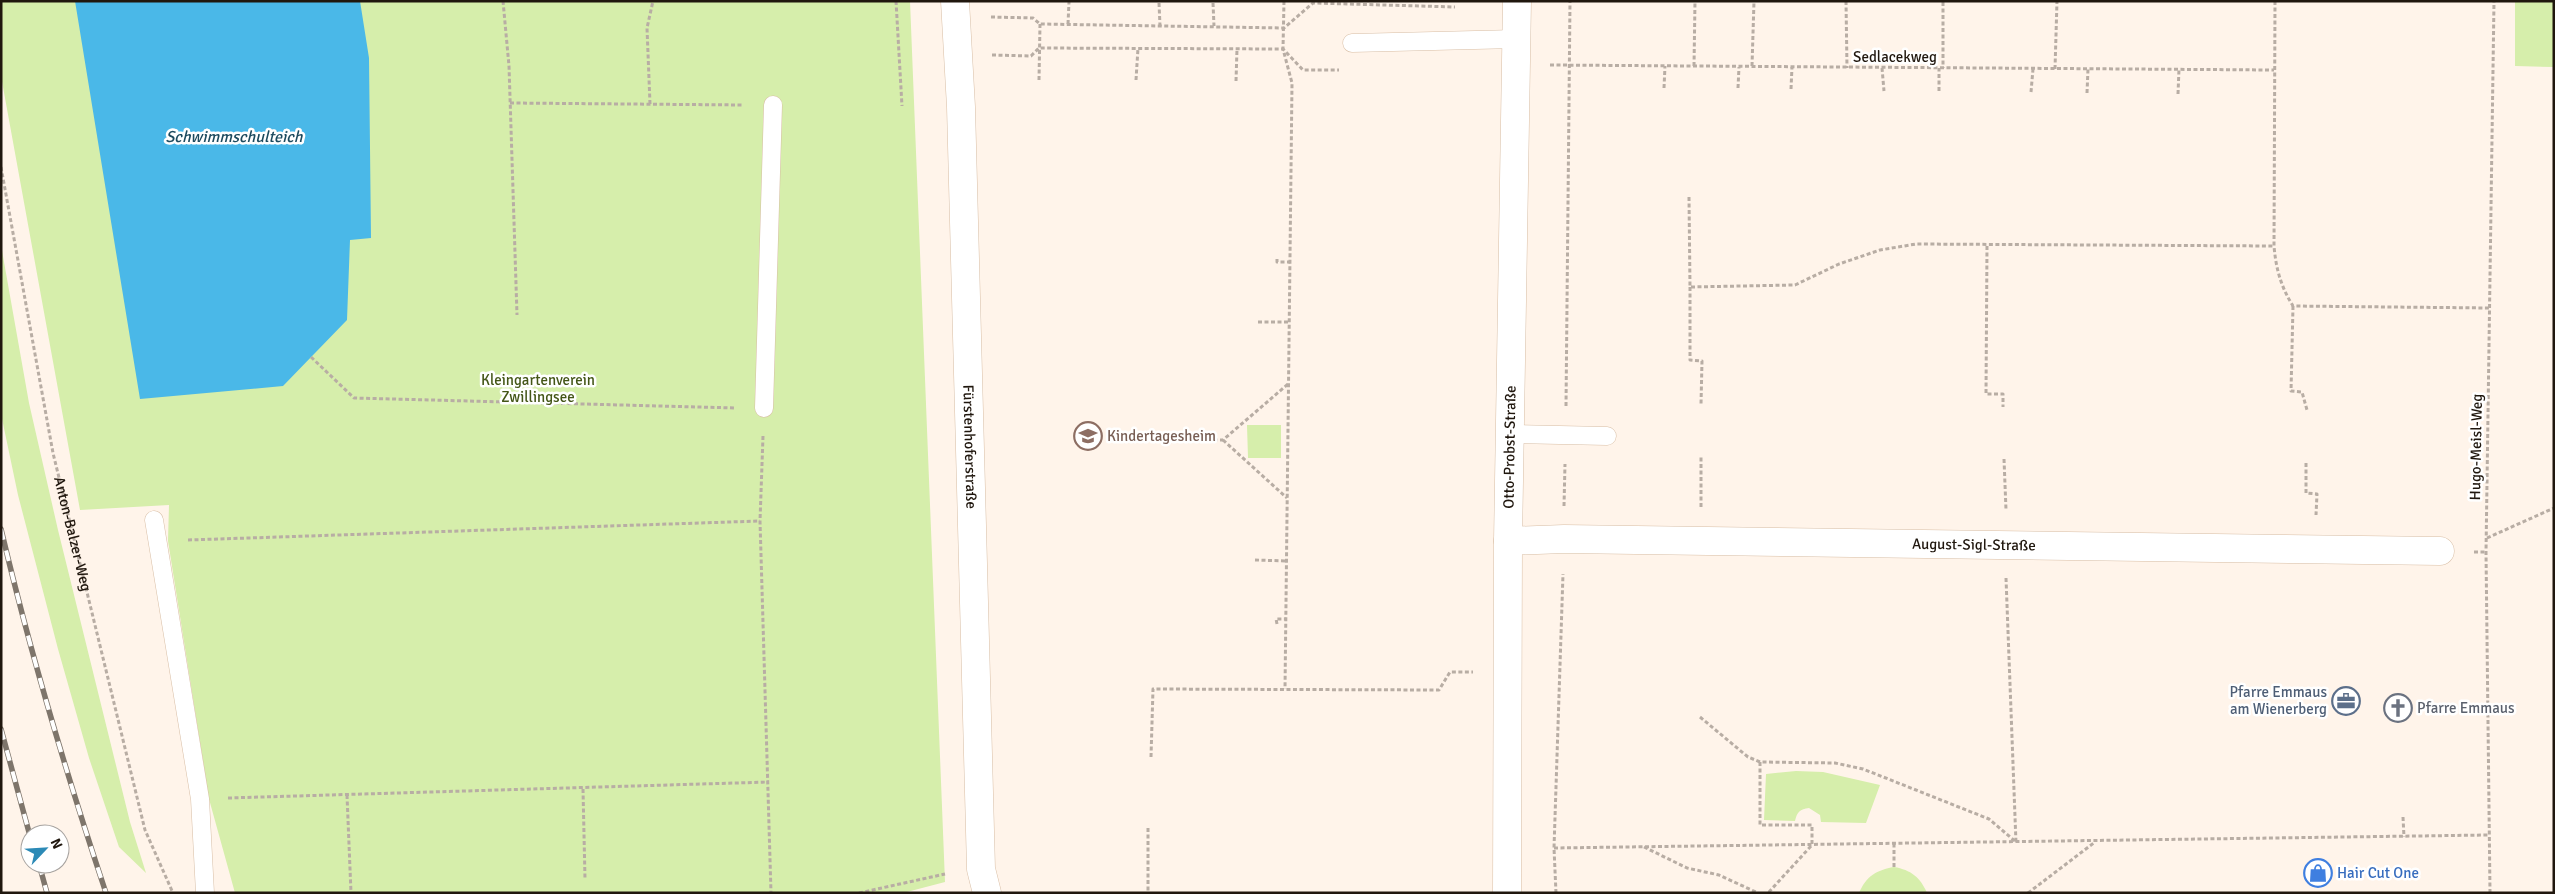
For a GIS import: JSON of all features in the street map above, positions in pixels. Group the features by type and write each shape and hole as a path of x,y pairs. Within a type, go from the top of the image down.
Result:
{"street":[{"name":"Otto-Probst-Straße","path":"1507,893 1508,540 1517,1"},
{"name":"Fürstenhoferstraße","path":"955,9 961,117 980,869 987,893"},
{"name":"August-Sigl-Straße","path":"1508,540 2005,543 2315,547 2440,551"}],"lane":[{"path":"1352,43 1516,39"},
{"path":"764,408 773,105"},
{"path":"1510,434 1607,436"},
{"path":"154,520 200,799 205,893"}],"path":[{"path":"502,1 510,104 517,315"},
{"path":"650,104 647,28 653,1"},
{"path":"896,1 902,106"},
{"path":"1284,1 1283,50 1292,82 1285,689"},
{"path":"1694,66 1695,1"},
{"path":"1752,66 1754,1"},
{"path":"1846,1 1847,68"},
{"path":"2056,68 2057,1"},
{"path":"2275,1 2274,246 2276,267 2284,292 2294,306 2291,391 2302,392 2307,410"},
{"name":"Hugo-Meisl-Weg","path":"2490,893 2486,538 2494,1"},
{"path":"1068,24 1069,2"},
{"path":"1938,91 1941,68 1943,2"},
{"path":"1213,3 1214,26"},
{"path":"955,9 1033,18 1040,24 1284,28 1313,3 1454,7"},
{"path":"1159,4 1160,26"},
{"path":"1039,80 1040,24"},
{"path":"1031,56 1039,48 1283,50 1303,70 1341,70"},
{"path":"1136,80 1138,48"},
{"path":"1236,81 1237,49"},
{"name":"Sedlacekweg","path":"1517,66 2274,70"},
{"path":"1664,88 1665,66"},
{"path":"1738,66 1738,88"},
{"path":"1791,89 1792,67"},
{"path":"1882,68 1884,91"},
{"path":"2032,92 2033,69"},
{"path":"2087,93 2088,69"},
{"path":"2178,94 2180,69"},
{"path":"510,104 773,105"},
{"name":"Anton-Balzer-Weg","path":"1,167 53,453 122,747 145,830 172,893"},
{"path":"1689,197 1690,360 1702,361 1701,404"},
{"path":"1690,287 1795,285 1840,264 1880,250 1916,244 1987,246 2274,246"},
{"path":"1987,246 1986,394 2002,394 2003,407"},
{"path":"1277,259 1277,262 1290,262"},
{"path":"2294,306 2490,308"},
{"path":"1258,322 1289,322"},
{"path":"311,356 354,398 764,408 760,522 771,893"},
{"path":"1168,440 1223,440 1288,383"},
{"path":"1223,440 1287,498"},
{"path":"1700,540 1701,456"},
{"path":"2004,459 2003,481 2006,494 2005,543 2016,842"},
{"path":"2306,463 2306,493 2317,494 2315,547"},
{"path":"2486,538 2554,508"},
{"path":"157,541 760,522"},
{"path":"1255,560 1286,561"},
{"path":"1276,624 1276,619 1286,619"},
{"path":"1151,757 1153,689 1439,690 1450,672 1509,672"},
{"path":"1700,718 1748,757 1760,762 1835,764 1863,769 1989,819 2016,842"},
{"path":"1760,762 1760,825 1812,825 1812,845 1768,893"},
{"path":"200,799 769,782"},
{"path":"582,789 585,879"},
{"path":"347,795 350,893"},
{"path":"2403,817 2404,837"},
{"path":"1148,828 1148,893"},
{"path":"1554,848 2096,842 2488,835"},
{"path":"2031,892 2096,842"},
{"path":"1894,844 1894,867"},
{"path":"1644,846 1687,868 1719,875 1758,893"},
{"path":"859,893 945,874"}],"green space":[{"name":"Kleingartenverein Zwillingsee","path":"1,1 910,1 945,882 903,893 235,893 209,799 168,541 169,505 80,510 1,76"},
{"path":"2515,1 2554,1 2554,67 2515,66"},
{"path":"1,245 29,403 58,530 130,822 146,873 119,847 89,758 58,649 18,495 1,414"},
{"path":"1247,425 1281,425 1281,458 1248,458"},
{"path":"1796,771 1823,772 1880,785 1866,823 1821,822 1820,815 1809,808 1799,812 1795,821 1764,820 1766,774"},
{"path":"1894,867 1914,875 1927,893 1859,893 1865,882 1873,875"}],"water":[{"name":"Schwimmschulteich","path":"75,1 360,1 369,58 371,238 350,240 347,320 283,386 140,399"}],"railway":[{"path":"1,529 49,712 106,893"},
{"path":"1,729 27,824"},
{"path":"42,874 47,893"}],"place":[{"name":"Kindertagesheim","path":"1088,436"},
{"name":"Pfarre Emmaus am Wienerberg","path":"2346,701"},
{"name":"Pfarre Emmaus","path":"2398,708"},
{"name":"Hair Cut One","path":"2318,873"}]}
